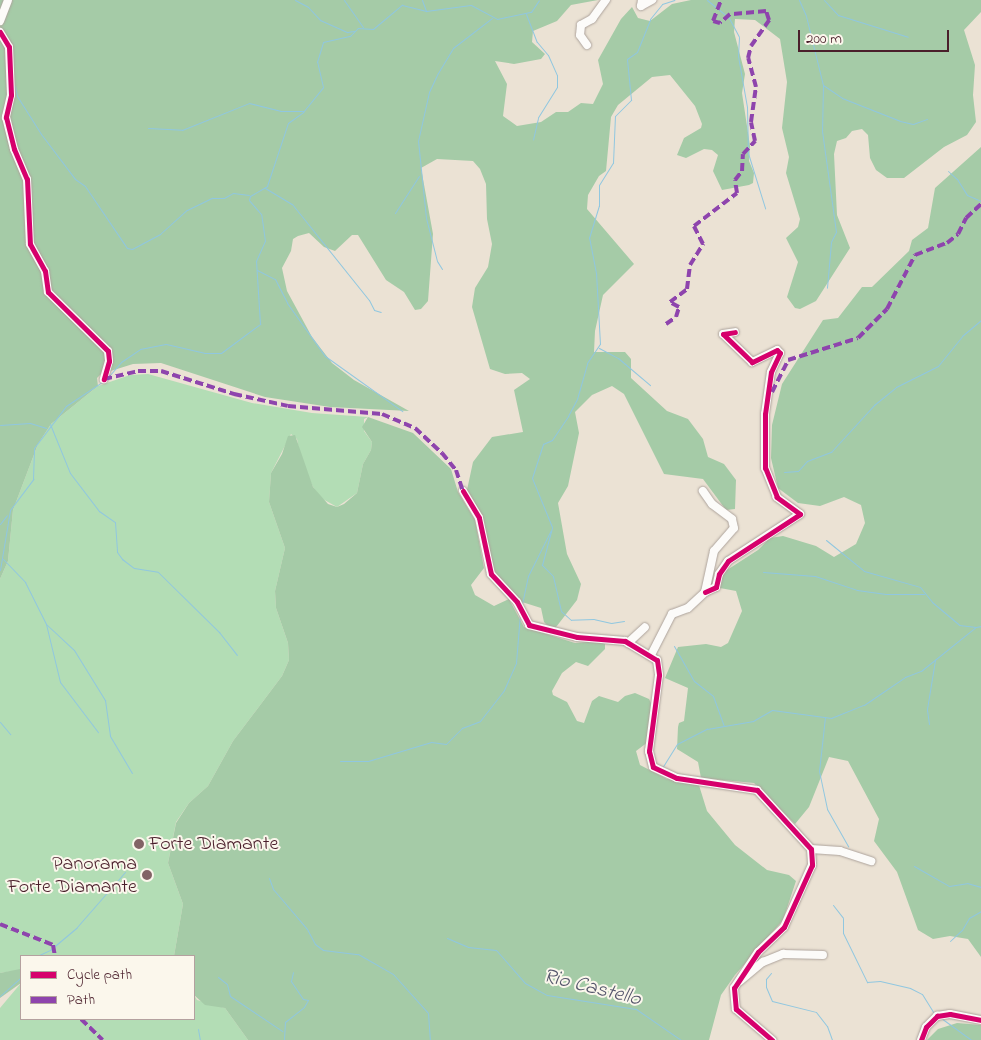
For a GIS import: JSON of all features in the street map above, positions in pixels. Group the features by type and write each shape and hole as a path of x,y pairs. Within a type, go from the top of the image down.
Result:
{"street":[{"path":"0,21 8,0"},
{"path":"587,45 580,35 581,25 592,19 606,0"},
{"path":"642,0 641,6 652,0"},
{"path":"0,32 9,47 11,94 6,117 14,149 27,179 30,244 45,271 48,292 108,351 110,361 104,379"},
{"path":"651,656 672,614 688,608 705,592 716,586 719,574 728,561 800,515 777,496 764,468 765,414 771,372 780,352 777,350 752,362 723,334 734,332"},
{"path":"463,491 479,518 491,574 517,602 529,625 577,637 628,643 657,660 659,669 649,751 653,767 676,778 756,790 811,849 812,865 784,927 758,952 734,988 736,1009 772,1040"},
{"path":"703,491 712,504 732,519 735,526 714,551 705,592"},
{"path":"628,643 645,627"},
{"path":"811,849 840,852 871,861"},
{"path":"734,988 762,962 783,954 823,955"},
{"path":"921,1040 926,1026 936,1016 950,1014 981,1020"}],"green space":[{"path":"0,0 598,0 571,5 557,21 533,31 532,42 545,54 541,59 514,64 495,61 507,84 503,116 517,126 541,122 556,112 568,112 581,103 593,104 603,84 598,60 621,19 632,7 638,18 650,21 672,4 691,0 981,0 981,12 964,30 975,65 973,95 976,122 967,135 944,147 904,178 887,178 876,170 870,158 868,135 862,129 852,131 846,138 837,141 834,154 837,215 850,248 816,301 800,309 795,308 787,297 798,262 786,238 798,227 800,219 786,173 789,157 782,128 787,82 780,39 755,20 735,19 734,32 745,74 742,93 750,146 749,161 754,173 753,183 749,185 722,190 713,171 718,155 712,150 704,149 686,158 677,155 684,138 701,128 702,124 695,106 670,75 652,77 618,105 611,117 606,171 599,176 588,195 587,209 634,264 603,295 595,331 594,352 625,352 631,359 631,378 667,411 688,419 703,439 708,457 724,464 736,480 735,509 726,510 703,479 664,474 624,394 612,386 592,395 575,412 579,433 568,486 558,503 567,554 581,584 577,600 553,631 544,622 541,608 522,602 493,570 483,519 467,490 473,462 492,437 523,432 514,390 530,379 522,373 505,374 490,369 472,307 475,288 488,267 492,244 487,219 486,184 480,169 473,161 437,159 421,168 433,234 428,301 421,309 415,310 404,292 386,280 358,235 352,235 335,251 324,247 309,233 298,236 293,239 291,251 282,268 287,291 312,337 332,363 354,380 409,411 330,407 265,397 161,363 133,364 101,374 97,378 98,386 51,424 38,444 13,510 8,561 0,579"},
{"path":"981,147 981,957 968,939 950,936 933,939 918,930 897,872 874,841 879,819 848,761 829,757 809,807 795,824 754,783 701,778 698,762 677,749 678,727 679,723 684,721 688,688 665,678 678,647 706,644 721,647 728,643 742,611 736,591 720,588 721,578 727,570 758,550 770,538 783,536 816,546 834,557 856,544 865,523 861,505 844,497 820,506 798,503 778,488 771,458 772,425 782,384 823,320 838,318 862,287 872,287 909,251 912,240 928,228 935,188"},
{"path":"148,374 252,403 312,413 368,417 364,419 364,431 372,442 371,450 363,464 357,493 337,507 321,498 313,487 301,460 297,439 291,434 271,473 269,502 285,548 275,591 276,608 288,643 289,660 282,676 233,741 208,786 189,803 176,822 168,863 183,904 174,955 20,955 20,970 0,973 0,579 8,561 13,510 38,444 51,424 98,386 130,375"},
{"path":"368,417 413,433 451,469 458,492 475,520 484,568 471,585 475,595 494,606 509,599 524,627 575,643 599,641 605,644 605,649 588,666 576,662 562,673 552,691 553,695 567,702 577,721 584,723 592,701 599,696 618,702 625,696 635,693 649,699 652,705 648,742 636,751 640,765 667,779 698,782 707,811 735,845 767,870 789,875 796,881 783,920 735,975 721,995 709,1040 248,1040 225,1008 205,1005 195,996 195,955 174,955 183,904 168,863 176,823 189,803 208,786 233,741 282,676 289,660 288,643 276,608 275,591 285,548 269,502 271,473 282,454 288,436 295,435 313,487 328,504 337,507 344,504 357,493 363,464 371,450 372,442 362,427"},
{"path":"20,969 20,984 0,998 0,973"},
{"path":"20,984 20,1020 195,1020 195,997 197,1000 225,1008 248,1040 0,1040 0,1008"},
{"path":"957,1023 981,1025 981,1040 927,1040 938,1029"}],"waterway":[{"path":"295,0 308,7 320,20 347,32 354,31"},
{"path":"344,0 363,27"},
{"path":"422,0 426,11"},
{"path":"109,376 121,362 140,349 166,344 204,353 221,353 260,324 256,261 265,241 261,214 249,200 250,196 267,186 288,123 303,112 323,87 317,62 323,42 350,36 358,28 373,29 402,5 426,11 471,5 497,19 531,12 539,0"},
{"path":"624,621 611,623 594,619 571,620 561,611 553,576 542,565 552,527 532,478 543,444 552,440 568,416 577,399 587,363 600,344 596,273 589,238 599,206 599,185 613,163 615,116 631,100 627,59 637,52 650,19 662,4 674,0"},
{"path":"707,0 729,18 739,37 738,56 747,107 748,153 765,208"},
{"path":"799,0 806,16 823,85 822,131 836,232 831,242 827,288"},
{"path":"824,0 838,15 908,37"},
{"path":"526,14 537,42 548,55 557,75 557,87 538,118 533,139"},
{"path":"442,269 437,261 426,218 418,141 429,92 453,48 492,18"},
{"path":"823,85 842,98 900,121 913,124 927,119"},
{"path":"15,86 17,96 41,134 75,179 85,186 127,248 132,249 160,234 187,210 212,198 224,198 233,193 249,195"},
{"path":"148,128 182,130 249,103 280,111 303,111"},
{"path":"948,171 957,179 967,195 981,201"},
{"path":"395,213 419,176"},
{"path":"265,188 292,204 369,300 374,310 381,312"},
{"path":"257,270 275,279 287,303 325,356 402,411"},
{"path":"784,472 798,471 807,461 831,452 874,405 896,387 938,366 962,336 981,320"},
{"path":"599,348 618,358 650,385"},
{"path":"0,570 10,510 33,479 34,448 66,406 102,382"},
{"path":"0,425 30,423 46,428"},
{"path":"50,424 70,473 99,511 115,522 117,552 122,559 134,568 158,572 219,632 237,655"},
{"path":"0,524 7,515"},
{"path":"522,604 528,576 551,530"},
{"path":"826,540 864,571 920,587 932,602 959,625 976,627"},
{"path":"3,559 25,582 46,624 74,650 105,700 110,736 132,773"},
{"path":"763,572 815,576 857,590 886,594 924,594"},
{"path":"340,761 368,761 431,742 446,744 462,728 480,721 504,690 516,663 520,613"},
{"path":"46,624 60,682 98,732"},
{"path":"662,768 677,744 707,729 753,721 772,710 831,718 864,705 905,677 921,671 976,627 981,626"},
{"path":"674,646 694,681 713,696 724,726"},
{"path":"929,724 927,709 935,660"},
{"path":"825,717 819,771 827,809 848,846"},
{"path":"0,722 10,734"},
{"path":"914,866 949,886 967,883 981,887"},
{"path":"39,955 50,950 77,927 125,872"},
{"path":"269,878 273,889 307,929 315,944 323,950 358,954 393,974 428,1013 430,1040"},
{"path":"833,905 843,918 843,933 867,982 880,981 910,988 922,994 934,1013"},
{"path":"950,941 962,930 969,918 981,911"},
{"name":"Rio Castello","path":"447,938 468,947 496,950 525,983 547,995 636,1009 681,1040"},
{"path":"284,1040 285,1022 304,1007 308,1000 303,999 291,981 293,972"},
{"path":"771,973 766,979 766,987 772,1001 816,1012 827,1026 832,1040"},
{"path":"218,977 227,984 230,996 282,1031"},
{"path":"0,996 20,978"},
{"path":"941,1018 971,1040"},
{"path":"198,1029 200,1040"}],"marked path":[{"path":"666,324 676,317 679,307 670,302 687,289 690,265 703,244 694,226 737,193 735,180 742,171 743,154 755,141 751,122 756,87 748,58 751,46 769,20 766,11 730,14 720,23 713,21 721,0"},
{"path":"772,392 788,360 858,338 887,309 915,255 947,243 958,234 966,218 981,204"},
{"path":"104,379 138,371 161,371 234,394 288,406 382,414 415,428 442,453 456,470 463,491"},
{"path":"0,924 53,945 55,955"},
{"path":"82,1020 103,1040"}],"cycle path":[{"path":"0,32 9,47 11,95 6,117 14,149 27,179 30,244 45,271 48,292 108,351 109,361 104,379"},
{"path":"705,592 716,587 719,574 728,561 800,514 777,497 765,468 765,414 771,372 780,353 777,350 752,362 723,334 735,332"},
{"path":"463,491 479,518 491,574 517,602 529,625 577,637 625,641 657,660 659,675 649,751 653,767 677,778 757,790 811,849 812,865 784,927 758,952 734,988 736,1009 772,1040"},
{"path":"921,1040 926,1027 937,1016 950,1014 981,1020"}],"place":[{"name":"Forte Diamante","path":"139,844"},
{"name":"Panorama Forte Diamante","path":"147,875"}]}
